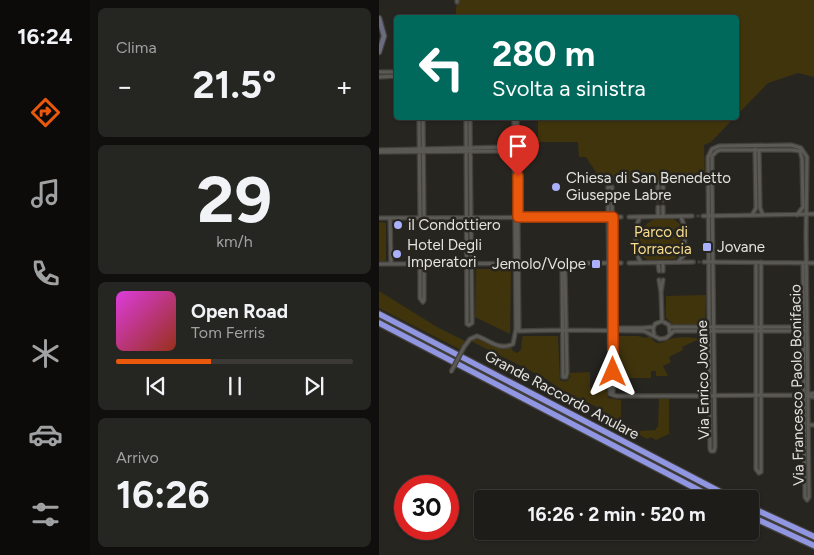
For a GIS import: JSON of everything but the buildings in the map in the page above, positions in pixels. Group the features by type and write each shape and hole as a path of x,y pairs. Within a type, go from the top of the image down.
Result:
{"highway":[{"name":"Grande Raccordo Anulare","path":"379,314 717,490"},
{"name":"Grande Raccordo Anulare","path":"379,323 699,490"},
{"path":"759,511 814,537"},
{"path":"759,520 814,546"}],"street":[{"path":"379,18 383,36 379,52"},
{"path":"379,72 394,72"},
{"path":"379,76 394,76"},
{"path":"419,120 422,218"},
{"path":"421,150 423,120"},
{"path":"466,120 469,150"},
{"path":"470,120 469,217 472,324 469,325 467,324 470,264"},
{"path":"451,372 470,339 477,336 503,347 509,346 513,344 517,330 515,120"},
{"name":"Via Enrico Jovane","path":"711,395 715,447 713,452 710,449 710,185 712,156 713,151 719,146 757,148"},
{"path":"757,148 797,150 803,153 803,207 797,215"},
{"path":"752,215 756,208 757,148"},
{"path":"757,148 759,208 763,215"},
{"path":"379,151 516,149"},
{"name":"Via Francesco Paolo Bonifacio","path":"803,153 807,157 805,263 807,395 805,497 807,500 809,498 807,395"},
{"path":"658,200 658,184 660,182 663,184 663,200"},
{"path":"611,217 608,187 612,187 610,394 617,396 807,395 814,393"},
{"path":"663,207 663,216"},
{"path":"658,208 658,216"},
{"path":"703,216 814,214"},
{"path":"640,216 637,225 637,252 641,263"},
{"path":"678,263 685,254 684,225 681,216"},
{"path":"629,217 692,216"},
{"path":"379,217 621,217"},
{"path":"390,218 391,264"},
{"path":"629,263 693,262"},
{"path":"704,262 814,263"},
{"path":"758,262 761,466 761,472 759,473 756,469 759,395"},
{"path":"379,264 621,263"},
{"path":"658,263 661,271 663,263"},
{"path":"422,264 425,300 423,302 420,298 422,264"},
{"path":"559,264 562,272 564,330 567,373 563,377 564,330 565,272 568,264"},
{"path":"661,280 662,321"},
{"path":"612,330 643,328 653,326 657,322 662,321 670,327 670,334"},
{"path":"653,326 654,334"},
{"path":"670,327 806,329"},
{"path":"517,330 644,331 654,334 661,339 674,332 711,329"},
{"path":"807,395 814,397"},
{"path":"809,425 814,425"}],"green space":[{"path":"458,0 814,0 814,77 798,73 768,83 739,113 739,15 456,15"},
{"path":"538,120 732,120 711,142 704,145 705,182 603,183 586,157 579,157 578,142 538,142"},
{"name":"Parco di Torraccia","path":"656,219 674,219 681,225 681,252 675,259 648,260 641,255 640,239 643,228 646,224"},
{"path":"379,222 386,223 386,261 379,261"},
{"path":"476,269 511,269 510,334 475,317"},
{"path":"379,291 437,327 465,341 459,349 379,308"},
{"path":"706,295 705,324 674,325 666,318 666,296"},
{"path":"523,336 558,336 560,380 567,381 570,373 590,372 590,388 606,388 608,398 621,400 621,421 640,431 656,430 658,427 659,399 669,399 669,434 656,440 651,437 647,439 617,422 595,406 562,390 543,377 471,341 480,339 500,347 511,347 517,353 521,350"},
{"path":"616,336 638,336 645,338 650,336 659,343 677,338 699,339 682,347 683,350 669,357 671,362 663,366 668,376 656,376 656,371 651,371 651,378 617,378"}],"tunnel":[{"path":"692,216 703,216"},
{"path":"693,262 704,262"}],"place":[{"name":"Chiesa di San Benedetto Giuseppe Labre","path":"556,187"},
{"name":"il Condottiero","path":"398,225"},
{"name":"Jovane","path":"707,247"},
{"name":"Hotel Degli Imperatori","path":"397,254"},
{"name":"Jemolo/Volpe","path":"596,264"}],"route":[{"path":"518,176 518,217 613,217 613,372"}]}
